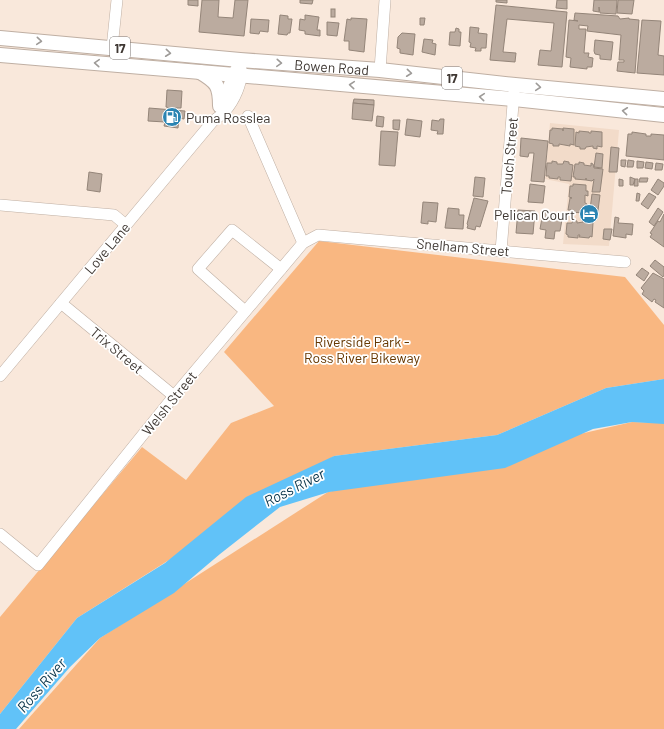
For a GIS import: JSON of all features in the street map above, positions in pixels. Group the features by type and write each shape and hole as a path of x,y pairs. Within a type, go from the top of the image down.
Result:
{"main road":[{"name":"Bowen Road","path":"0,38 240,60 380,70 515,85 664,99"},
{"name":"Bowen Road","path":"0,55 199,71 664,115"},
{"path":"199,71 217,84 220,94 220,106"}],"street":[{"path":"112,48 117,0"},
{"path":"380,70 385,0"},
{"name":"Love Lane","path":"0,375 213,121 226,110 239,86 238,75 240,60"},
{"name":"Love Lane","path":"213,121 238,75"},
{"name":"Touch Street","path":"501,251 515,85"},
{"path":"248,116 303,243"},
{"path":"0,205 114,216 126,225"},
{"path":"245,311 198,270 232,230 281,269"},
{"name":"Snelham Street","path":"303,243 318,235 625,262"},
{"name":"Welsh Street","path":"0,534 38,565 174,396 303,243"},
{"name":"Trix Street","path":"61,303 174,396"}],"shaded area":[{"name":"Pelican Court","path":"550,123 619,130 609,246 563,244 569,184 545,179"}],"green space":[{"name":"Riverside Park - Ross River Bikeway","path":"319,241 625,277 664,325 664,379 606,388 497,435 334,456 77,618 0,714 0,617 142,447 186,480 231,423 274,406 224,352"},
{"path":"632,422 664,423 664,729 19,729 100,638 328,492"}],"water":[{"name":"Ross River","path":"664,379 664,424 632,422 593,429 505,468 329,492 280,507 220,554 174,593 100,638 70,667 16,729 0,729 0,714 77,618 165,563 246,497 334,456 497,435 606,388"}],"building":[{"path":"188,0 198,0 198,6 188,5"},
{"path":"202,0 219,0 218,17 233,18 235,0 248,0 244,36 199,32"},
{"path":"300,0 313,0 312,4 300,3"},
{"path":"496,0 507,0 507,3 496,2"},
{"path":"557,0 567,0 567,9 556,8"},
{"path":"594,0 617,0 616,14 600,13 599,7 599,12 593,11"},
{"path":"618,0 634,0 632,14 617,13"},
{"path":"496,5 567,12 562,67 538,65 540,50 551,51 554,23 507,19 503,52 516,53 515,62 490,60"},
{"path":"331,9 335,9 335,17 331,17"},
{"path":"575,13 618,16 620,19 629,18 639,20 635,73 617,71 618,62 624,62 624,60 619,60 621,35 587,31 588,26 579,25 579,29 586,29 584,53 589,53 588,57 593,58 592,67 587,67 587,69 570,67 571,58 566,57 569,20 578,21 574,20"},
{"path":"280,15 288,16 288,19 292,19 290,33 287,35 278,34"},
{"path":"305,15 319,17 317,30 320,30 320,36 305,34 305,31 299,30 300,19 305,20"},
{"path":"351,18 367,19 364,52 349,50 349,41 344,41 347,19 351,20"},
{"path":"420,18 425,18 424,25 420,25"},
{"path":"251,19 269,20 268,32 260,31 259,34 250,33"},
{"path":"642,20 661,21 658,55 664,56 664,75 637,73"},
{"path":"327,22 339,23 337,36 327,35"},
{"path":"470,27 479,28 478,33 487,34 486,48 481,48 481,51 475,51 476,48 470,47"},
{"path":"456,28 459,29 459,32 461,32 460,46 449,45 450,32 455,32"},
{"path":"402,33 415,34 413,55 400,53 400,49 397,48 398,37"},
{"path":"424,39 433,40 432,43 436,44 435,55 422,52"},
{"path":"595,40 613,42 611,60 600,59 600,55 595,54"},
{"path":"167,90 182,91 181,108 175,108 175,111 166,107"},
{"path":"354,99 374,100 374,105 353,103"},
{"path":"353,103 374,105 372,121 352,119"},
{"path":"149,108 185,111 184,119 179,118 178,128 164,126 165,122 148,121"},
{"path":"377,116 384,117 383,127 376,126"},
{"path":"407,119 422,121 420,137 405,135"},
{"path":"440,119 444,119 443,134 437,134 438,131 431,130 432,120 439,121"},
{"path":"393,120 400,120 399,130 393,129"},
{"path":"552,128 574,129 574,145 570,144 570,146 559,144 559,146 553,146 553,144 549,143 550,130 552,130"},
{"path":"381,131 398,132 395,166 379,165"},
{"path":"579,131 589,133 591,133 591,131 602,132 602,147 597,146 597,149 593,148 593,146 580,149 580,147 575,146 576,132 579,133"},
{"path":"632,132 646,134 646,136 651,136 651,134 664,135 664,160 626,156 628,134 632,134"},
{"path":"521,138 548,141 544,182 531,181 534,153 529,153 528,157 520,156"},
{"path":"611,147 619,148 617,172 609,172"},
{"path":"596,153 603,154 602,168 594,167"},
{"path":"621,160 626,160 625,167 621,166"},
{"path":"628,160 634,161 633,167 627,167"},
{"path":"552,161 557,162 557,164 563,164 564,161 573,165 571,181 560,180 560,177 558,177 558,179 549,178 549,176 546,176 547,163 552,163"},
{"path":"637,161 644,162 643,168 637,168"},
{"path":"579,162 584,163 584,165 591,166 591,163 593,164 594,168 603,169 600,192 592,192 594,179 592,181 575,179 575,177 573,177 575,164 579,164"},
{"path":"646,162 653,163 652,169 645,168"},
{"path":"656,163 663,164 662,170 655,170"},
{"path":"89,172 102,174 100,192 87,190"},
{"path":"475,177 485,178 483,197 473,196"},
{"path":"630,177 635,179 633,185 630,185"},
{"path":"640,178 648,178 647,182 639,182"},
{"path":"619,179 623,180 623,186 619,186"},
{"path":"635,179 638,179 638,186 634,186"},
{"path":"658,179 664,183 664,186 658,195 651,190"},
{"path":"530,184 545,186 543,203 528,202"},
{"path":"573,184 586,185 588,196 585,195 585,203 587,204 587,208 584,208 583,213 571,212 571,210 568,210 570,198 572,198 569,197 570,186 573,186"},
{"path":"637,193 640,194 639,201 636,201"},
{"path":"649,193 656,197 648,209 641,204"},
{"path":"592,194 600,195 597,218 589,217"},
{"path":"474,198 488,201 480,227 476,226 475,230 467,228"},
{"path":"423,202 438,203 436,222 428,221 428,224 421,223"},
{"path":"448,208 459,209 459,215 464,215 463,229 445,228"},
{"path":"658,208 663,212 654,226 649,222"},
{"path":"518,210 535,211 533,234 516,233"},
{"path":"543,212 563,214 560,231 555,231 554,239 545,238 546,230 540,229"},
{"path":"664,214 664,247 650,237 652,234 650,233 658,221 660,222"},
{"path":"615,217 619,218 618,223 633,224 632,235 626,234 626,238 613,236"},
{"path":"573,220 577,221 577,223 583,222 583,220 589,220 589,222 593,223 592,237 579,237 580,235 578,235 578,238 568,237 566,234 567,223 572,223"},
{"path":"604,229 612,229 610,240 603,239"},
{"path":"655,260 664,267 663,277 650,266"},
{"path":"642,268 649,273 644,281 636,275"},
{"path":"653,273 664,279 664,308 655,302 656,300 654,299 652,302 642,294 644,291 641,288"}],"place":[{"name":"Puma Rosslea","path":"172,117"},
{"name":"Pelican Court","path":"589,214"}]}
